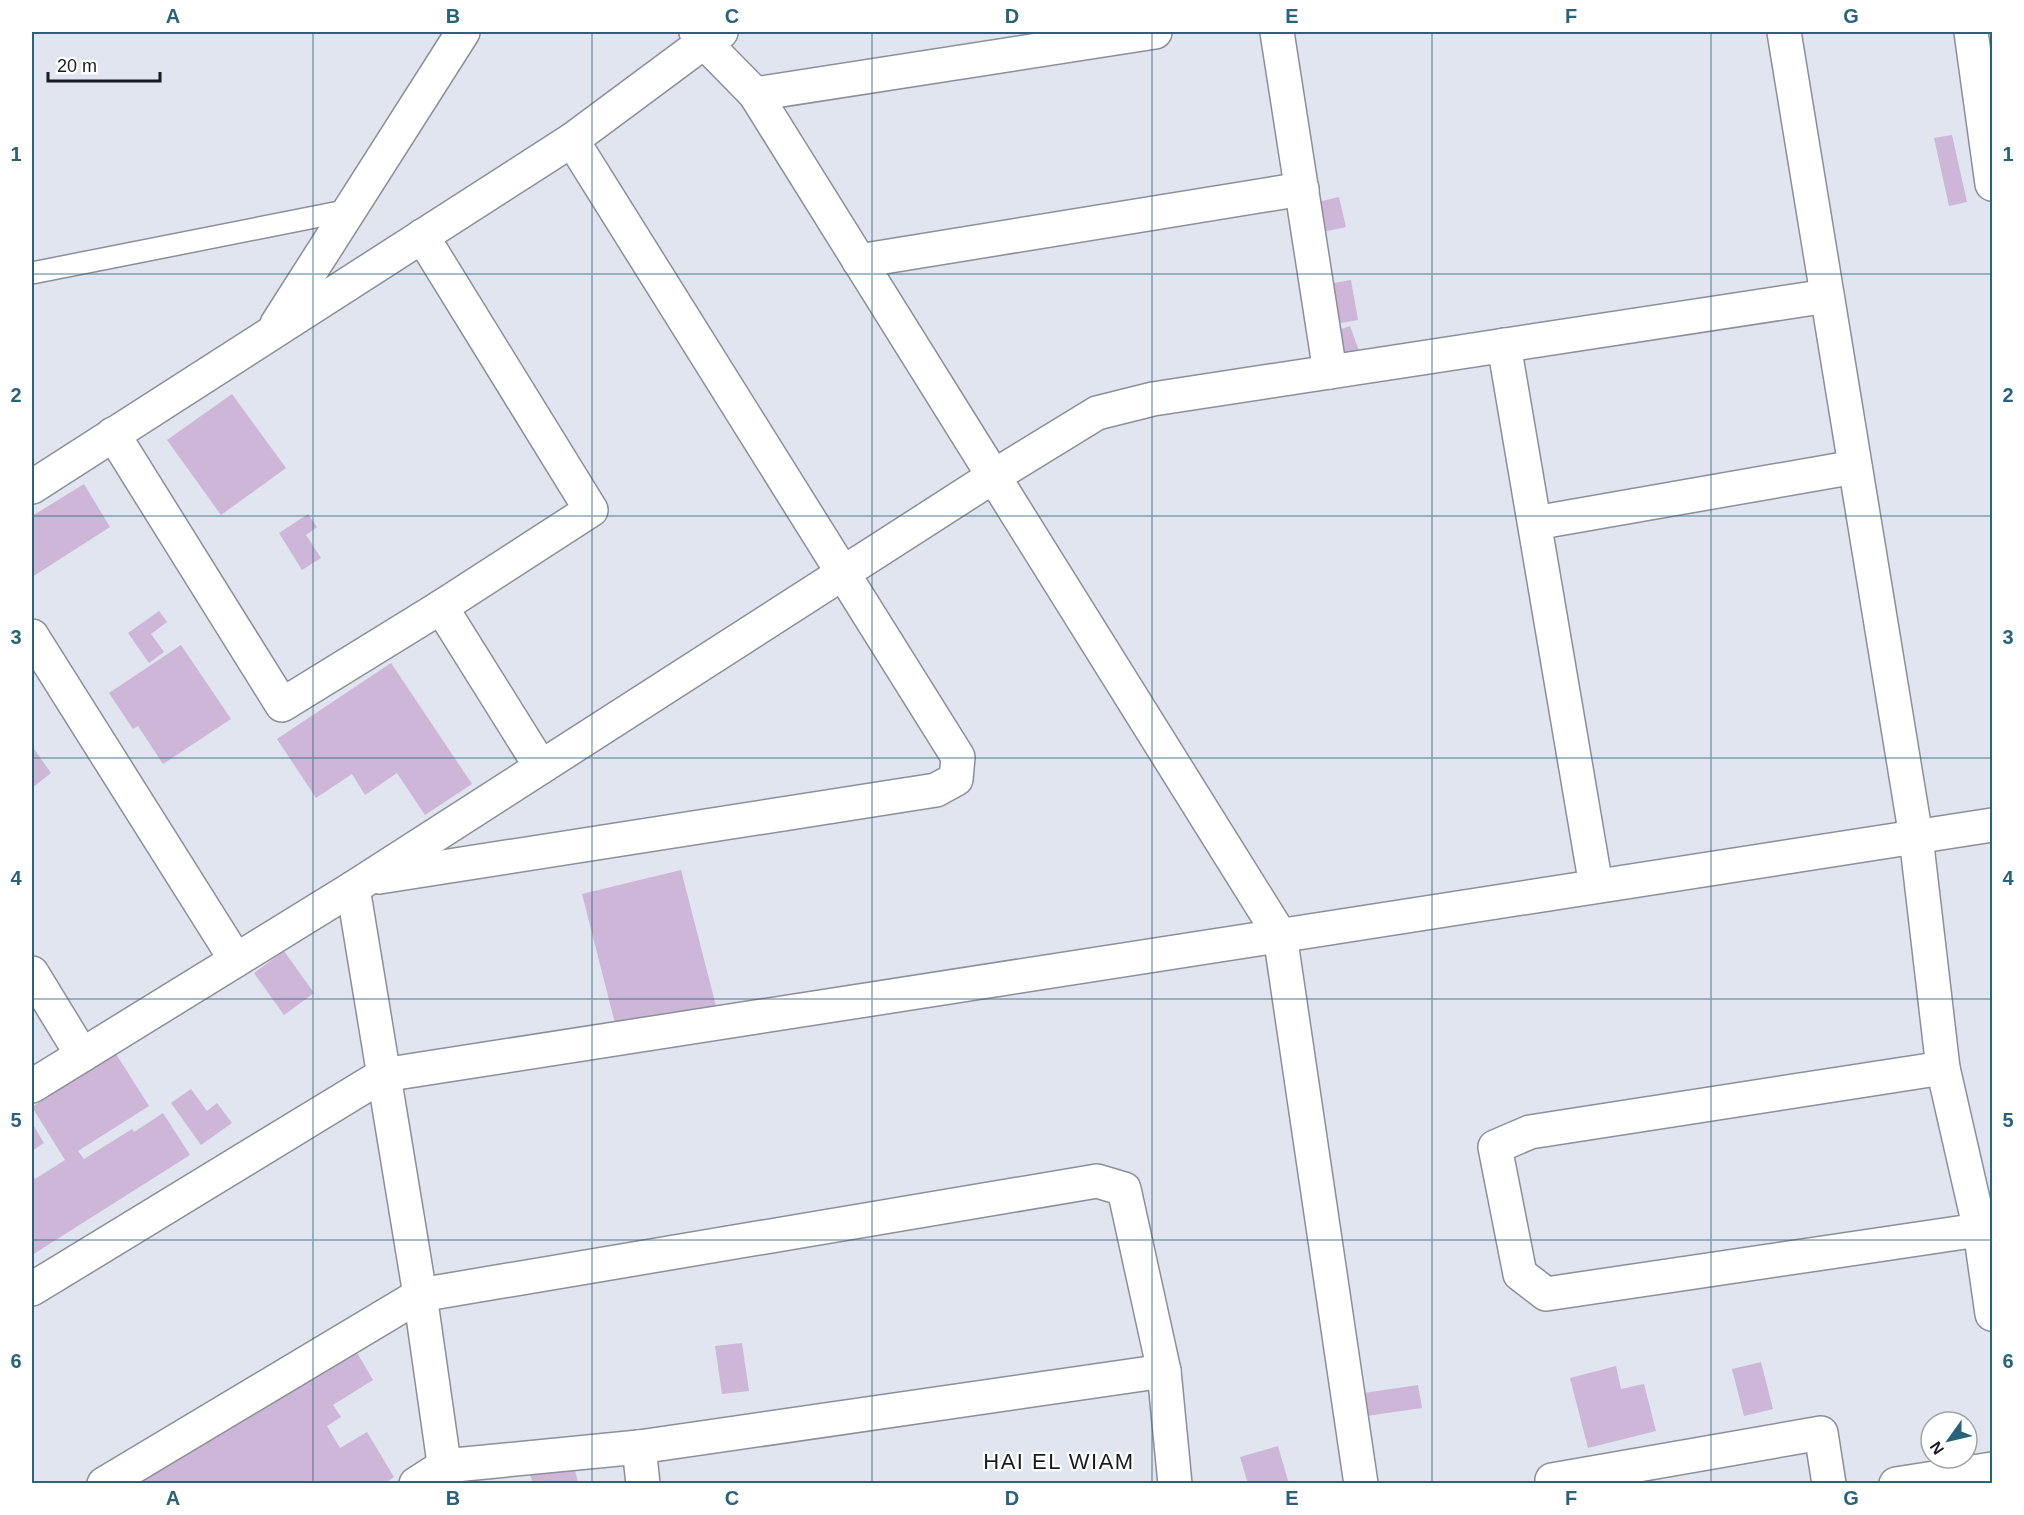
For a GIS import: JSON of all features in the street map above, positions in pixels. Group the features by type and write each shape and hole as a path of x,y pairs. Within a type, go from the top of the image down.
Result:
{"street":[{"path":"272,332 463,32"},
{"path":"755,94 1155,32"},
{"path":"1277,32 1330,372"},
{"path":"1784,32 1916,837 1943,1068 1986,1229 1992,1314"},
{"path":"1971,32 1992,184"},
{"path":"32,487 572,140 707,35 755,94 1280,935 1361,1484"},
{"path":"361,883 936,790 956,779 958,757 572,140"},
{"path":"860,261 1302,189"},
{"path":"113,434 282,705 441,607 591,510 422,236"},
{"path":"32,1086 361,883 994,476 1097,413 1153,399 1827,296"},
{"path":"1504,345 1596,886"},
{"path":"1534,524 1856,467"},
{"path":"441,607 541,767"},
{"path":"32,636 236,960"},
{"path":"32,1289 383,1075 1992,825"},
{"path":"361,883 383,1075 420,1295 446,1475"},
{"path":"32,973 82,1055"},
{"path":"1943,1068 1530,1132 1496,1147 1520,1274 1546,1294 1986,1229"},
{"path":"104,1484 420,1295 1096,1181 1124,1189 1164,1371 1175,1484"},
{"path":"416,1484 446,1475 1164,1371"},
{"path":"1553,1484 1552,1480 1821,1432 1829,1484"},
{"path":"639,1447 643,1484"},
{"path":"1896,1484 1992,1469"}],"lane":[{"path":"32,273 350,210"}],"building":[{"path":"1952,135 1967,202 1949,206 1934,138"},
{"path":"1339,197 1346,227 1294,238 1288,209"},
{"path":"1351,280 1358,320 1318,327 1311,287"},
{"path":"1350,326 1363,362 1321,376 1308,341"},
{"path":"232,394 286,468 221,515 167,440"},
{"path":"84,484 110,527 32,577 32,516"},
{"path":"308,514 317,527 306,535 321,558 302,570 279,533"},
{"path":"159,611 167,622 151,634 164,652 149,663 128,633"},
{"path":"181,645 231,719 163,764 138,726 133,729 109,693"},
{"path":"391,663 472,784 425,815 397,773 365,795 352,774 316,798 277,739"},
{"path":"32,746 51,773 32,788"},
{"path":"681,870 716,1006 617,1031 582,894"},
{"path":"284,951 314,993 284,1015 254,973"},
{"path":"116,1054 149,1106 78,1151 84,1159 132,1129 134,1132 163,1113 190,1155 32,1255 32,1173 35,1179 65,1160 32,1107"},
{"path":"191,1089 207,1111 217,1103 232,1123 201,1145 171,1103"},
{"path":"32,1123 44,1143 32,1151"},
{"path":"349,1339 373,1380 333,1405 341,1417 327,1426 340,1448 367,1432 394,1477 384,1484 113,1484"},
{"path":"742,1343 749,1391 722,1394 715,1346"},
{"path":"1761,1362 1773,1409 1744,1416 1732,1369"},
{"path":"1616,1366 1621,1389 1644,1384 1656,1431 1588,1448 1570,1378"},
{"path":"1418,1385 1422,1408 1353,1418 1350,1395"},
{"path":"1278,1446 1289,1484 1248,1484 1240,1457"},
{"path":"572,1459 578,1482 533,1484 529,1470"}],"district":[{"name":"HAI EL WIAM","path":"1059,1461"}]}
